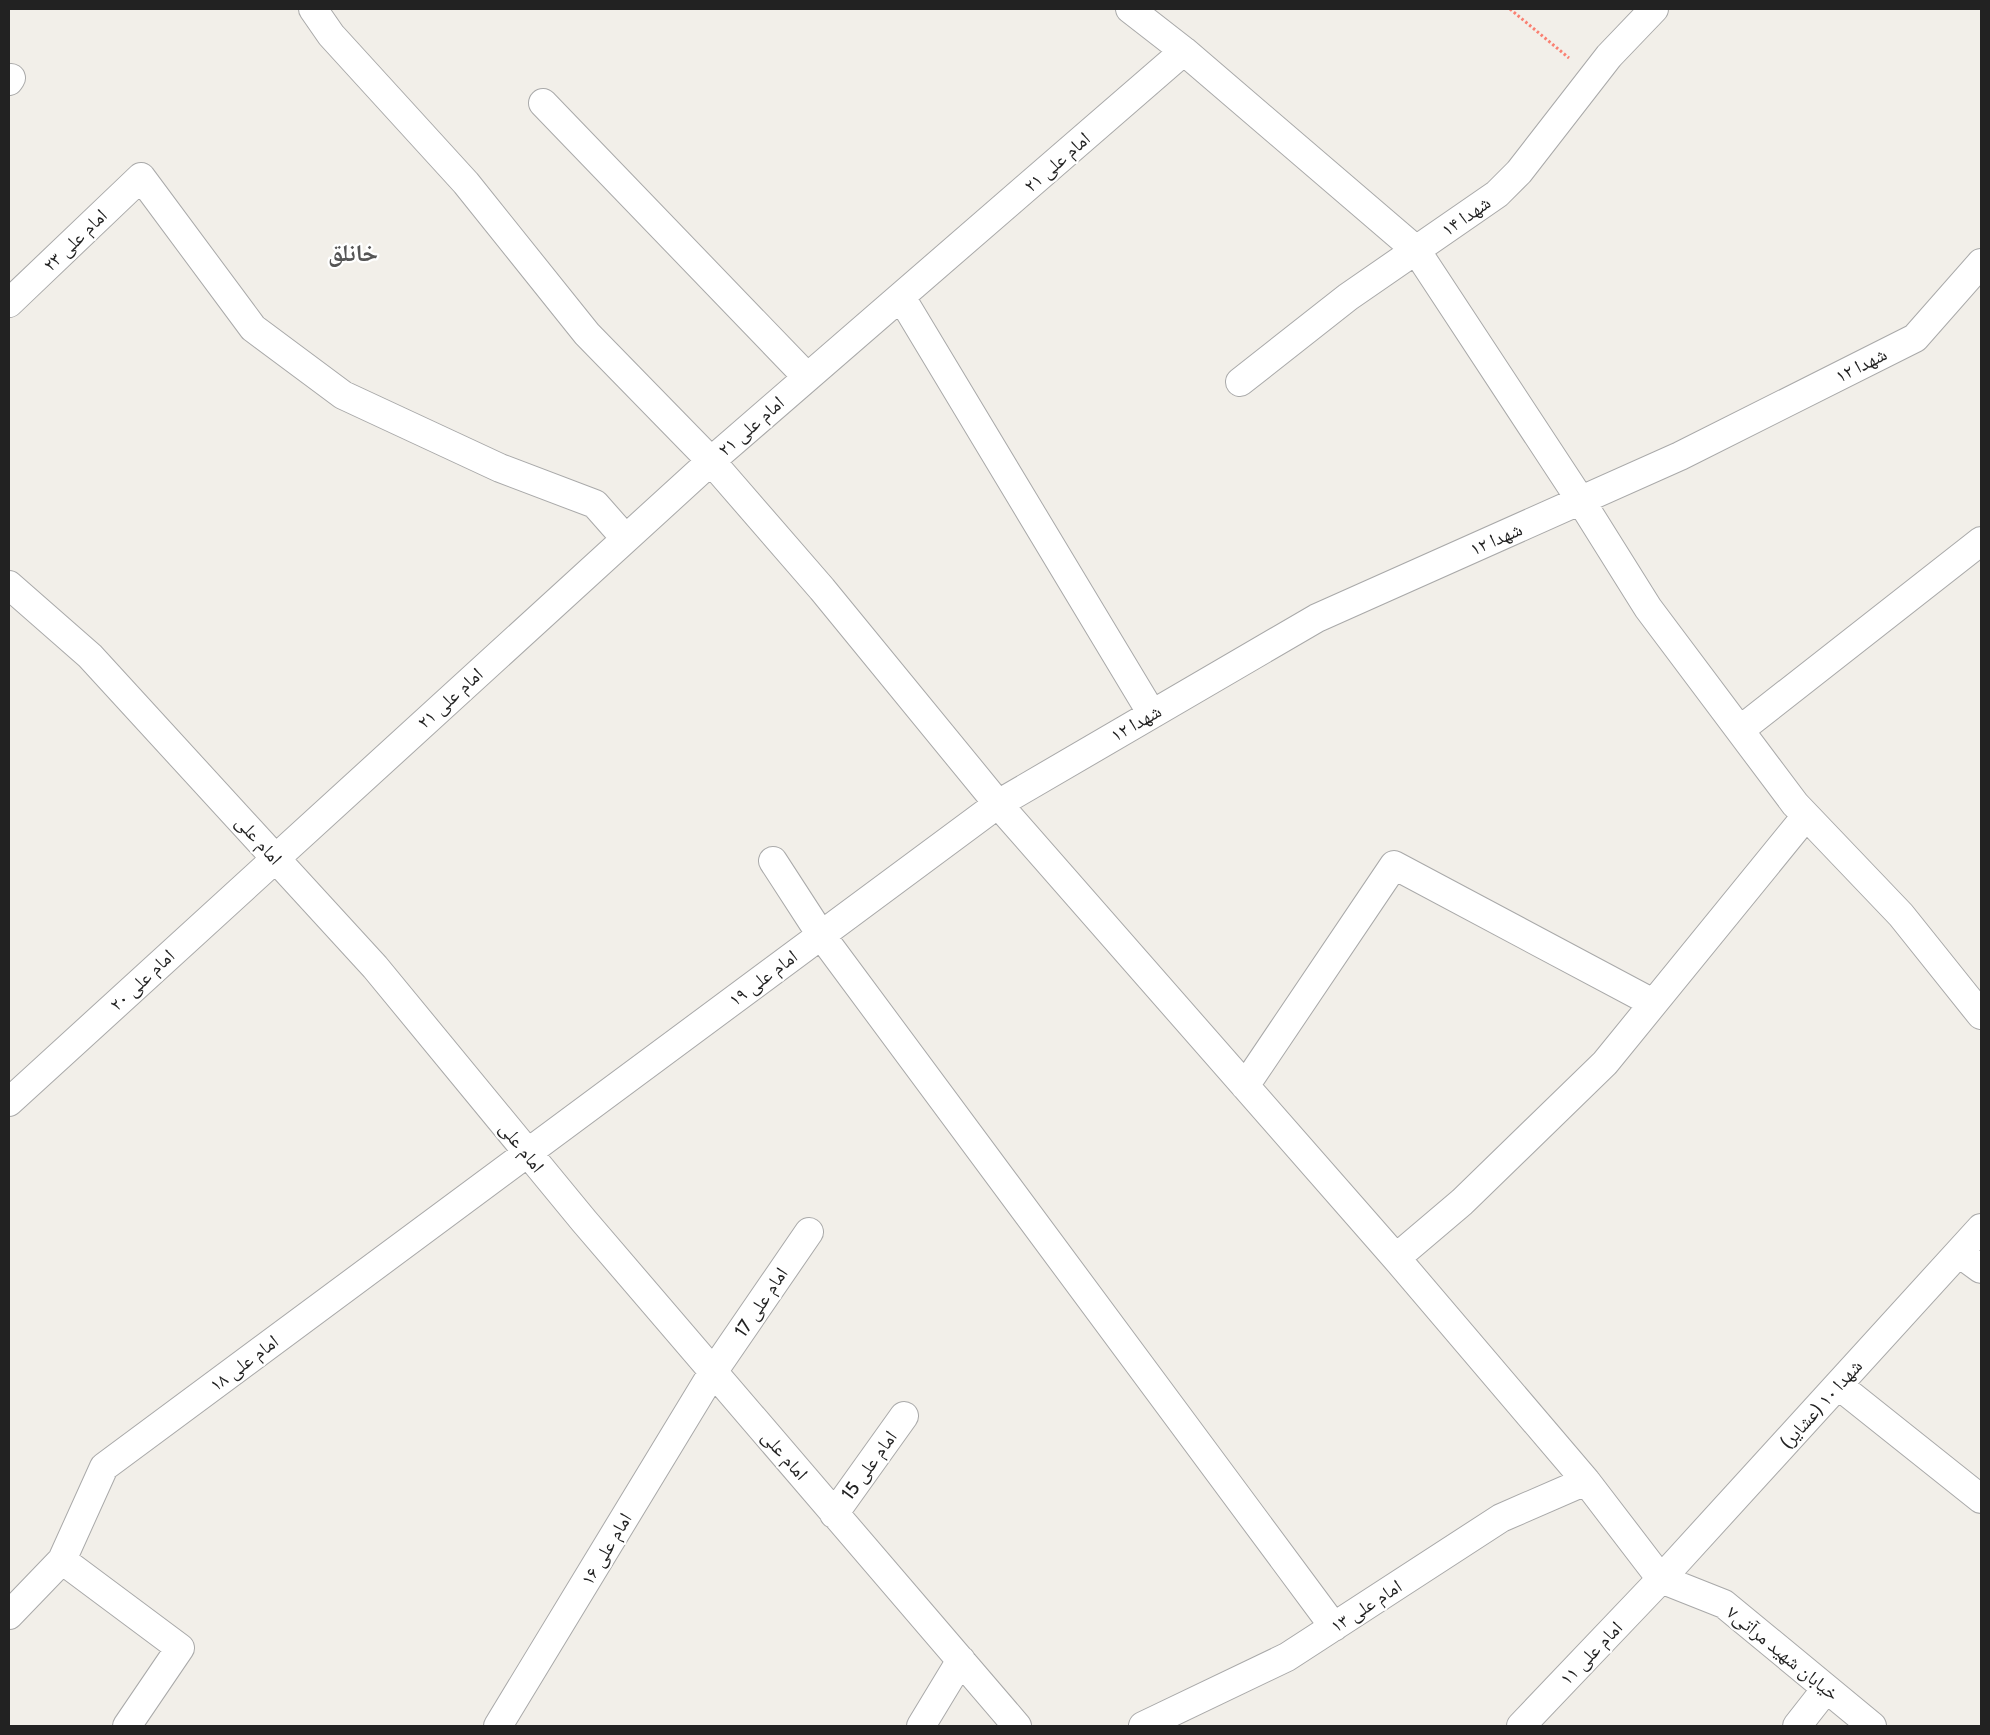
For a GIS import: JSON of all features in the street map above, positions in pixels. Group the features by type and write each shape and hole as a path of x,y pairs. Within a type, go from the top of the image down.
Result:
{"street":[{"path":"313,9 330,35 466,183 587,334 711,460 822,589 998,804 1396,1258 1586,1480 1661,1579"},
{"path":"1130,9 1184,51 1416,250 1581,501 1648,608 1806,816 1901,915 1981,1015"},
{"name":"شهدا ۱۴","path":"1240,382 1348,297 1497,194 1519,172 1608,56 1654,9"},
{"name":"امام علی ۲۱","path":"275,857 711,460 1184,51"},
{"path":"542,104 807,378"},
{"name":"امام علی ۲۳","path":"9,303 141,177 253,328 343,395 500,468 595,504 626,538"},
{"name":"شهدا ۱۲","path":"998,804 1318,618 1680,456 1915,338 1981,263"},
{"path":"901,296 1152,714"},
{"path":"1740,730 1981,542"},
{"name":"امام علی","path":"9,586 90,656 375,967 527,1152 713,1372 1017,1726"},
{"name":"امام علی ۱۹","path":"527,1152 998,804"},
{"path":"1396,1258 1462,1202 1605,1062 1806,816"},
{"name":"امام علی ۲۰","path":"9,1102 275,857"},
{"path":"773,861 820,935 1334,1626"},
{"path":"1245,1086 1394,865 1653,1003"},
{"name":"امام علی ۱۸","path":"9,1615 62,1560 104,1467 527,1152"},
{"name":"شهدا ۱۰ (عشایر)","path":"1661,1579 1981,1228"},
{"name":"امام علی 17","path":"713,1372 809,1232"},
{"path":"1959,1253 1981,1269"},
{"name":"امام علی ۱۶","path":"498,1726 713,1372"},
{"path":"1838,1385 1981,1499"},
{"name":"امام علی 15","path":"834,1514 904,1416"},
{"name":"امام علی ۱۳","path":"1143,1726 1287,1657 1501,1518 1586,1480"},
{"path":"62,1560 180,1648 127,1726"},
{"name":"خیابان شهید مرآتی۷","path":"1661,1579 1724,1604 1872,1726"},
{"name":"امام علی ۱۱","path":"1521,1726 1661,1579"},
{"path":"921,1726 961,1660"},
{"path":"1797,1726 1826,1689"}],"path":[{"path":"1510,9 1592,77"}],"district":[{"name":"خانلق","path":"353,252"}]}
